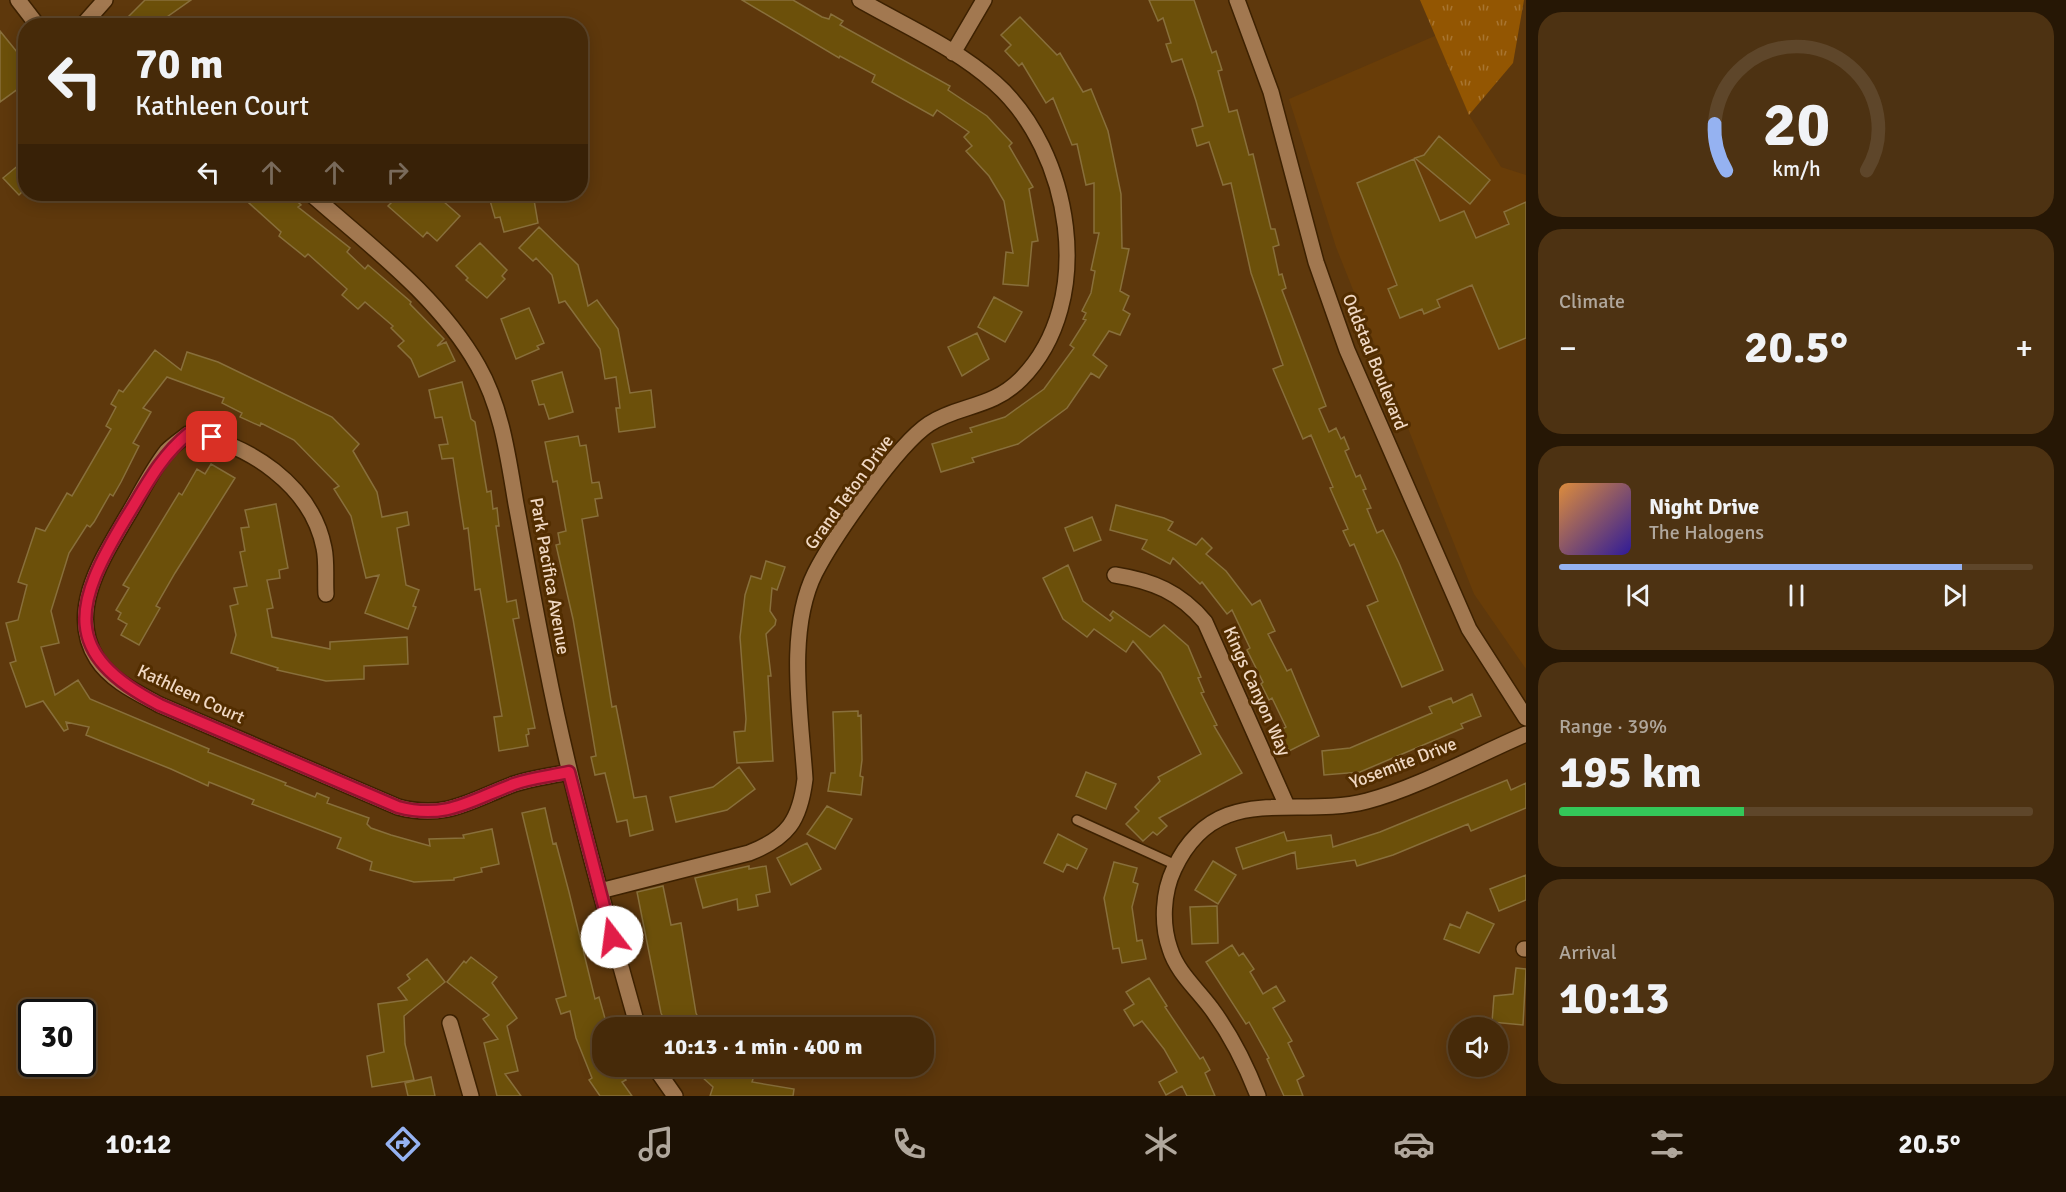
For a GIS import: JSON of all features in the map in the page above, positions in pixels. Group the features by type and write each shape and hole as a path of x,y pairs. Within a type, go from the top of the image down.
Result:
{"street":[{"path":"18,0 32,18"},
{"path":"89,18 105,0"},
{"name":"Grand Teton Drive","path":"600,891 749,853 769,845 784,834 795,818 802,800 805,779 799,632 804,604 814,575 829,549 912,438 930,424 1003,395 1023,378 1051,331 1061,303 1067,273 1064,214 1057,183 1042,146 1015,104 996,84 953,53 860,0"},
{"path":"953,53 984,0"},
{"name":"Oddstad Boulevard","path":"1238,0 1271,92 1316,262 1347,350 1469,628 1526,718"},
{"name":"Park Pacifica Avenue","path":"319,201 423,295 443,317 479,367 491,395 507,450 546,664 569,772 635,1017"},
{"name":"Kathleen Court","path":"326,594 324,549 306,503 281,475 212,437 188,434 168,451 104,554 89,589 86,619 90,644 98,660 129,688 160,705 398,807 418,812 454,809 517,783 569,772"},
{"name":"Kings Canyon Way","path":"1115,575 1146,581 1166,589 1192,607 1205,622 1287,806"},
{"name":"Yosemite Drive","path":"1258,1096 1226,1029 1181,970 1170,949 1165,926 1165,901 1169,879 1192,841 1226,815 1246,808 1341,806 1367,801 1526,734"},
{"path":"450,1023 471,1096"},
{"path":"662,1077 675,1096"}],"lane":[{"path":"1077,820 1176,866"}],"shaded area":[{"path":"1437,35 1469,115 1501,167 1526,175 1526,669 1474,594 1336,247 1289,99"}],"green space":[{"path":"1420,0 1524,0 1513,63 1469,115"}],"building":[{"path":"145,0 191,0 165,18 127,18"},
{"path":"742,0 793,0 822,17 829,19 831,14 843,21 840,25 950,86 948,90 987,116 1012,143 1009,146 1033,187 1029,189 1038,241 1032,242 1028,286 1003,284 1006,252 1013,253 1004,201 989,176 966,151 972,146 964,137 969,132 937,110 933,116 872,82 875,75 840,56 839,58"},
{"path":"1149,0 1194,0 1212,53 1216,51 1222,70 1218,71 1229,112 1237,110 1249,155 1253,154 1271,229 1275,229 1279,245 1273,247 1279,275 1282,274 1286,288 1282,290 1326,406 1319,409 1329,432 1336,428 1341,439 1344,437 1349,449 1345,451 1356,477 1360,475 1366,489 1363,490 1371,508 1367,509 1377,533 1383,530 1399,563 1443,670 1402,687 1367,606 1378,601 1354,544 1350,546 1343,531 1348,529 1330,488 1333,487 1311,435 1303,439 1273,369 1283,365 1251,273 1231,183 1223,185 1209,142 1197,146 1192,129 1203,126 1196,101 1182,59 1172,62 1166,44 1171,43 1163,18 1158,21"},
{"path":"1020,17 1057,55 1060,53 1083,92 1091,89 1108,131 1121,194 1122,248 1129,249 1120,291 1129,296 1123,310 1130,314 1120,335 1109,331 1093,355 1107,366 1099,378 1091,373 1067,408 1018,444 972,458 974,462 941,472 932,444 972,432 970,428 1005,417 1044,389 1074,348 1070,345 1086,320 1083,319 1086,313 1082,311 1091,293 1095,271 1091,270 1099,233 1094,233 1094,183 1086,185 1077,144 1072,145 1053,98 1046,103 1022,63 1019,66 1005,51 1011,45 1001,35"},
{"path":"0,31 18,53 18,89 0,102"},
{"path":"1439,136 1490,180 1470,204 1415,158 1424,155"},
{"path":"1414,159 1440,221 1464,211 1476,238 1509,224 1504,212 1526,202 1526,338 1499,349 1472,285 1437,300 1440,307 1424,314 1422,309 1400,318 1388,289 1397,285 1357,183"},
{"path":"18,166 18,194 3,178"},
{"path":"247,201 297,201 301,205 298,207 350,248 347,252 365,269 368,265 411,302 410,304 444,339 437,346 446,342 455,361 419,377 411,359 398,346 404,341 391,328 393,326 365,302 358,309 342,295 347,289 308,254 305,257 279,236 281,232"},
{"path":"443,201 460,216 437,241 427,232 423,237 388,206 392,202"},
{"path":"490,201 534,201 538,223 504,232 500,217 495,218"},
{"path":"539,227 578,265 588,306 597,300 618,329 630,393 651,390 655,427 619,432 616,408 620,408 616,377 605,379 600,349 565,301 559,303 552,275 536,258 533,261 519,248"},
{"path":"480,243 507,270 502,276 505,279 487,298 466,280 468,278 456,266"},
{"path":"994,297 1022,312 1005,342 978,327"},
{"path":"529,308 544,343 537,346 539,349 516,359 501,319"},
{"path":"977,333 989,359 962,376 948,347"},
{"path":"155,350 181,370 187,352 218,362 332,417 359,444 353,451 377,492 382,517 407,512 409,525 397,528 406,585 419,590 413,606 416,607 408,629 365,613 379,575 366,578 351,516 334,489 339,486 294,440 261,423 260,426 240,417 242,413 222,403 224,398 167,377 143,408 151,412 133,443 139,446 121,482 113,496 110,494 94,522 90,527 87,525 69,553 51,611 59,643 41,647 55,695 78,680 90,699 209,749 208,752 286,783 285,785 315,797 317,793 329,798 327,803 369,818 367,824 371,828 391,835 430,846 429,839 464,838 463,835 492,829 499,864 481,868 482,872 454,878 454,880 414,882 370,870 372,862 337,848 341,838 252,804 254,800 209,782 208,786 86,735 89,727 66,722 68,729 64,731 43,701 26,707 10,663 16,661 6,623 18,620 27,585 18,582 36,528 45,531 67,493 72,496 111,429 106,426 116,407 111,404 119,390 123,392"},
{"path":"562,372 573,412 549,419 544,404 539,405 532,381"},
{"path":"462,382 471,419 475,422 487,492 491,491 493,509 497,508 499,526 496,526 507,602 516,600 519,618 513,619 535,728 528,729 529,734 526,735 528,746 499,751 494,717 502,716 480,589 475,590 468,528 464,529 453,458 442,459 439,445 448,444 442,417 435,418 429,390"},
{"path":"578,436 580,446 586,445 592,483 599,482 602,498 595,499 598,516 582,519 612,707 616,706 634,798 646,796 653,830 630,836 627,820 617,822 605,773 595,775 591,757 596,756 573,619 556,545 560,544 558,533 566,531 557,481 553,482 545,442"},
{"path":"211,464 235,478 156,606 160,608 139,645 121,635 127,624 118,619 121,613 116,610 129,588 123,585 179,493 182,495 197,469 205,474"},
{"path":"276,504 288,568 279,570 280,578 267,580 273,608 267,609 272,637 330,649 330,642 407,637 408,664 364,666 364,679 326,681 277,670 278,668 231,653 236,635 230,606 238,604 234,588 247,586 240,552 245,551 241,528 249,527 245,510"},
{"path":"1116,505 1173,522 1168,530 1196,545 1202,538 1212,548 1206,554 1226,571 1252,605 1260,600 1275,631 1268,634 1287,671 1291,669 1319,736 1289,751 1279,731 1286,727 1272,698 1269,700 1261,684 1263,682 1247,650 1250,648 1232,610 1227,614 1202,582 1200,584 1173,558 1170,564 1142,549 1147,540 1110,530"},
{"path":"1092,517 1101,540 1074,551 1065,528"},
{"path":"766,561 785,567 777,590 772,588 770,611 776,620 775,625 766,634 771,676 768,676 773,761 737,763 734,732 745,731 746,719 740,637 745,595 751,576 761,579"},
{"path":"1068,565 1083,601 1110,621 1113,618 1110,615 1113,611 1150,637 1164,625 1188,646 1201,677 1198,678 1204,692 1201,693 1217,725 1214,726 1242,773 1159,818 1167,826 1157,835 1153,832 1143,841 1126,824 1139,811 1135,807 1160,781 1158,777 1201,754 1161,673 1133,641 1126,652 1094,629 1087,637 1063,619 1043,578"},
{"path":"1472,694 1481,716 1461,724 1463,728 1360,772 1324,775 1322,751 1350,748 1432,713 1429,707 1451,698 1453,703"},
{"path":"858,711 858,716 861,715 860,776 863,777 861,795 828,791 831,773 835,773 833,712"},
{"path":"739,767 755,789 727,810 676,822 670,797 713,787"},
{"path":"1086,772 1116,784 1106,809 1076,796"},
{"path":"1507,780 1511,790 1526,783 1526,808 1471,831 1468,824 1393,855 1357,866 1355,860 1297,869 1295,852 1243,869 1236,848 1284,832 1287,841 1331,835 1333,847 1380,832"},
{"path":"827,806 852,819 835,849 807,834"},
{"path":"545,808 553,844 556,843 569,892 595,999 599,997 605,1017 592,1017 592,1077 624,1077 626,1080 622,1082 632,1096 600,1096 589,1080 592,1078 576,1038 570,1011 561,1014 556,999 566,996 522,813"},
{"path":"1058,834 1087,849 1077,869 1067,864 1063,872 1044,863"},
{"path":"807,843 821,869 791,885 777,858"},
{"path":"1213,861 1236,875 1218,904 1195,890"},
{"path":"1114,862 1137,868 1133,882 1138,884 1132,907 1137,941 1142,940 1146,959 1122,963 1119,948 1113,949 1104,898"},
{"path":"749,866 749,869 766,866 770,892 756,895 758,906 738,910 737,899 703,908 695,878"},
{"path":"1526,875 1526,900 1499,911 1490,889"},
{"path":"663,886 671,925 681,923 698,1017 663,1017 637,892"},
{"path":"1217,906 1218,943 1192,944 1190,907"},
{"path":"1467,912 1494,924 1479,953 1444,939 1450,924 1460,928"},
{"path":"1232,945 1239,956 1243,953 1254,969 1250,972 1263,994 1276,986 1285,1001 1273,1008 1292,1041 1288,1043 1304,1076 1297,1080 1303,1096 1284,1096 1267,1059 1269,1058 1249,1022 1246,1024 1206,962"},
{"path":"471,957 497,977 492,983 517,1018 507,1026 518,1071 505,1074 521,1096 497,1096 484,1043 498,1039 483,1019 489,1015 447,982 464,961 466,963"},
{"path":"427,959 445,982 404,1016 405,1044 414,1080 372,1087 367,1056 384,1052 378,1004 407,1000 398,988 410,979 407,975"},
{"path":"1516,968 1526,969 1523,1025 1508,1024 1508,1017 1492,1017 1494,996 1513,994"},
{"path":"1149,978 1167,1006 1165,1007 1200,1059 1203,1057 1210,1070 1205,1073 1215,1096 1187,1096 1182,1086 1166,1095 1159,1082 1177,1072 1164,1049 1142,1021 1134,1026 1124,1010 1134,1004 1126,992"},
{"path":"431,1077 435,1096 408,1096 405,1083"},
{"path":"702,1077 750,1077 753,1079 752,1082 794,1089 793,1096 710,1096 713,1087"}],"route":[{"path":"212,437 188,434 168,451 104,554 89,589 86,619 90,644 98,660 113,676 129,688 160,705 398,807 418,812 454,809 517,783 569,772 612,937"}]}
